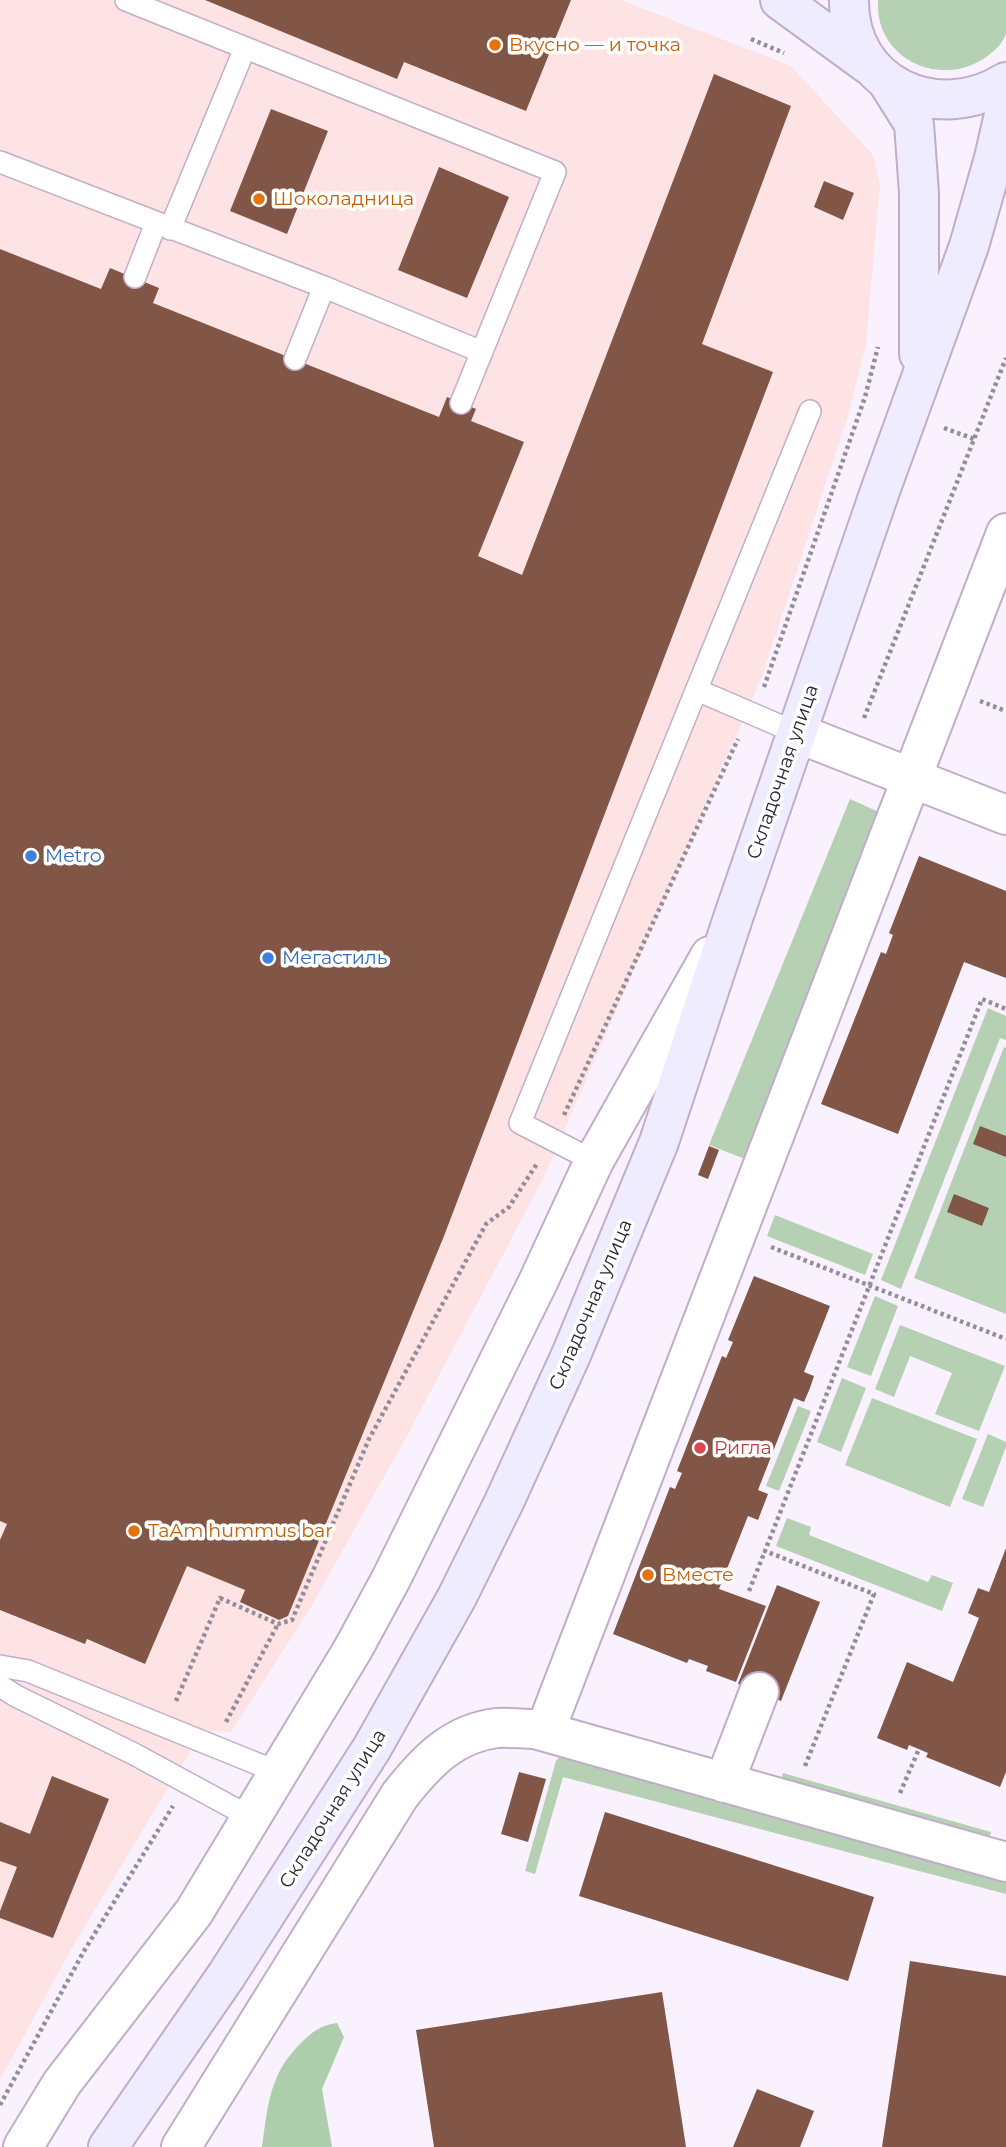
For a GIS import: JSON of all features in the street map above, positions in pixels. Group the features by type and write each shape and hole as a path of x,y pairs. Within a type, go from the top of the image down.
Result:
{"street":[{"path":"780,0 910,94 936,101 963,100 989,93 1006,82"},
{"name":"Складочная улица","path":"849,0 849,16 857,43 915,124 919,193 918,388"},
{"name":"Складочная улица","path":"108,2147 226,1976 317,1838 372,1748 457,1597 571,1355 654,1155 880,491 969,246 1006,106"},
{"path":"540,1730 1006,533"},
{"path":"797,733 1006,815"},
{"path":"23,2147 62,2083 194,1912 354,1649 538,1282 594,1161 734,915"},
{"path":"724,1783 759,1692"},
{"path":"181,2147 400,1795 424,1766 443,1749 466,1735 497,1728 540,1730 1006,1862"},
{"path":"45,2147 51,2119 81,2059"}],"lane":[{"path":"126,0 555,172 461,402"},
{"path":"135,277 163,226 245,48"},
{"path":"0,162 324,287 482,352"},
{"path":"295,359 324,287"},
{"path":"594,1161 520,1124 810,411"},
{"path":"697,690 797,733"},
{"path":"0,1666 28,1671 279,1773"},
{"path":"0,1686 145,1759 252,1818"}],"path":[{"path":"751,39 786,54"},
{"path":"176,1701 220,1598 278,1624 292,1620 369,1439 486,1224 509,1207 553,1139 750,712 768,679 865,397 880,340"},
{"path":"850,755 1006,358"},
{"path":"865,397 873,400"},
{"path":"939,426 974,439"},
{"path":"749,1591 982,999 1006,1009"},
{"path":"766,1245 1006,1339"},
{"path":"765,1551 874,1594 802,1773"},
{"path":"897,1801 919,1749"},
{"path":"0,2105 84,1951"}],"shaded area":[{"path":"0,0 621,0 791,66 873,155 880,184 866,345 847,419 762,676 542,1181 407,1436 308,1612 231,1732 203,1730 73,1946 0,2080"}],"green space":[{"path":"878,0 1006,0 1006,33 995,50 972,65 953,70 934,69 916,64 900,54 887,39 880,21"},
{"path":"850,799 881,813 745,1159 709,1145"},
{"path":"988,1008 1006,1016 1006,1040 1000,1038 901,1289 881,1280"},
{"path":"1004,1047 1006,1048 1006,1314 914,1278"},
{"path":"775,1215 873,1254 865,1275 767,1236"},
{"path":"875,1296 898,1306 871,1376 847,1367"},
{"path":"900,1325 1005,1366 979,1431 935,1414 952,1373 910,1356 894,1397 875,1389"},
{"path":"842,1378 866,1388 841,1452 817,1442"},
{"path":"872,1398 977,1439 950,1507 845,1465"},
{"path":"798,1406 811,1411 779,1491 766,1486"},
{"path":"988,1434 1006,1442 1006,1447 983,1507 962,1499"},
{"path":"787,1518 811,1527 809,1535 928,1582 932,1575 953,1583 942,1611 776,1546"},
{"path":"561,1755 1006,1880 1006,1894 563,1777 535,1874 525,1871 556,1761"},
{"path":"783,1773 991,1832 989,1839 781,1780"},
{"path":"337,2023 344,2037 322,2089 332,2147 262,2147 272,2091 282,2067 309,2036 321,2027"}],"building":[{"path":"205,0 571,0 526,111 404,62 397,79"},
{"path":"714,74 791,106 702,344 773,372 444,1236 288,1616 279,1620 240,1602 245,1590 187,1566 145,1664 87,1639 85,1644 0,1610 0,1540 7,1524 0,1521 0,249 101,289 110,268 159,288 153,303 439,417 447,397 476,409 471,421 524,442 478,556 522,575"},
{"path":"271,109 328,131 287,234 230,211"},
{"path":"439,167 509,197 467,298 398,270"},
{"path":"824,181 854,193 843,220 814,207"},
{"path":"919,856 1006,891 1006,978 964,962 898,1134 821,1104 881,952 886,954 893,935 889,933"},
{"path":"980,1126 1006,1136 1006,1157 973,1144"},
{"path":"709,1146 719,1150 708,1179 698,1175"},
{"path":"954,1194 989,1208 982,1226 947,1212"},
{"path":"754,1276 830,1306 804,1372 814,1376 810,1388 804,1402 794,1398 758,1490 768,1494 758,1520 748,1516 719,1589 766,1606 736,1682 706,1671 708,1666 689,1659 687,1663 613,1634 670,1487 675,1489 682,1473 677,1471 722,1356 726,1358 733,1342 728,1340"},
{"path":"1006,1548 1006,1772 1000,1787 926,1757 928,1753 909,1745 907,1750 877,1738 907,1662 953,1682 979,1618 968,1613 978,1588 989,1592"},
{"path":"777,1585 820,1602 781,1701 738,1684"},
{"path":"519,1772 546,1779 528,1842 501,1834"},
{"path":"52,1776 109,1799 53,1938 0,1918 0,1911 17,1867 0,1861 0,1822 30,1834"},
{"path":"605,1812 874,1897 848,1981 579,1896"},
{"path":"910,1961 1006,1976 1006,2147 882,2147"},
{"path":"662,1992 686,2147 434,2147 416,2030"},
{"path":"757,2089 814,2111 800,2147 733,2147"}],"place":[{"name":"Вкусно — и точка","path":"495,45"},
{"name":"Шоколадница","path":"259,199"},
{"name":"Metro","path":"31,856"},
{"name":"Мегастиль","path":"268,958"},
{"name":"Ригла","path":"700,1448"},
{"name":"TaAm hummus bar","path":"134,1531"},
{"name":"Вместе","path":"648,1575"}]}
